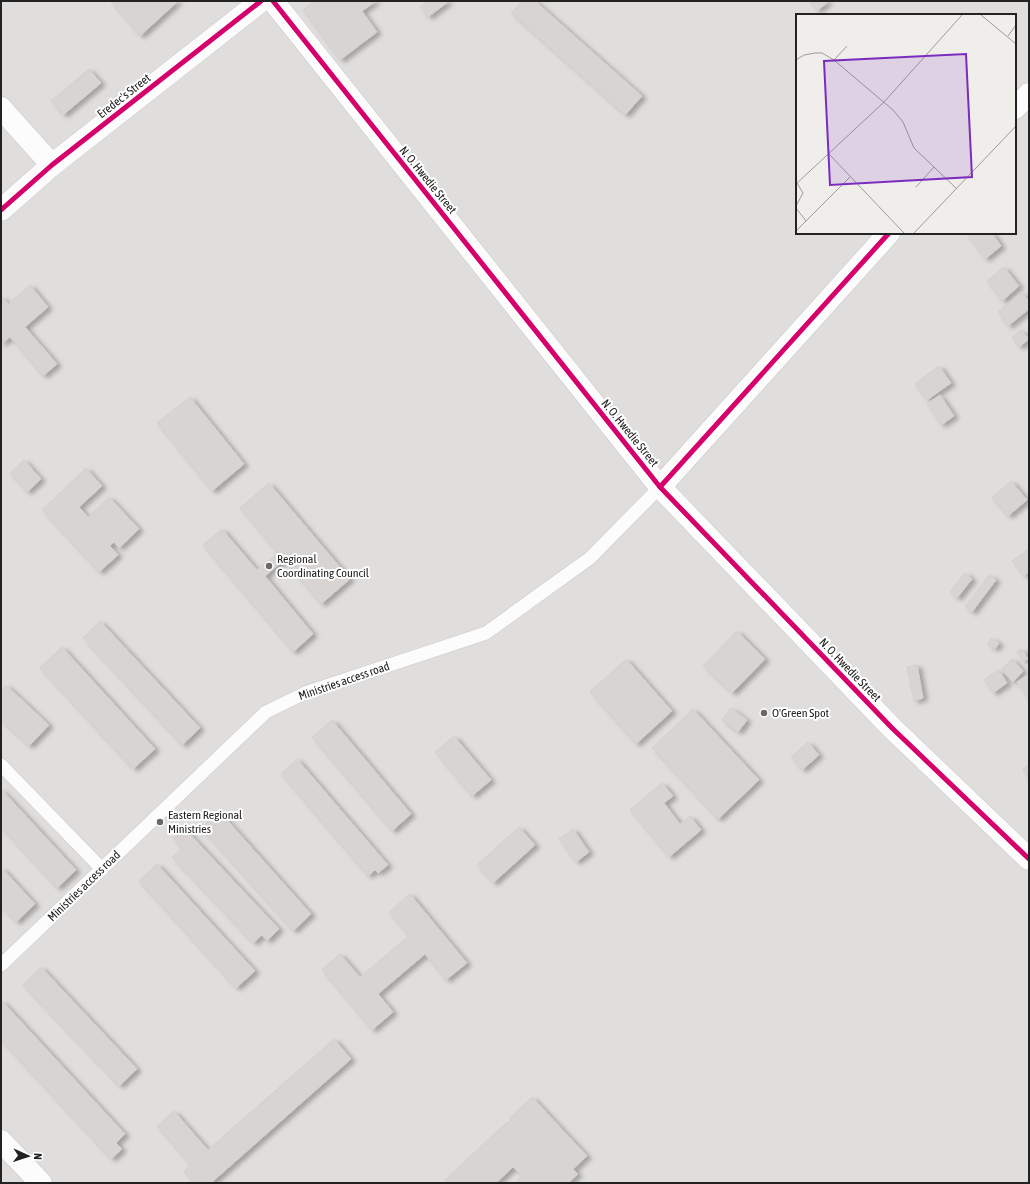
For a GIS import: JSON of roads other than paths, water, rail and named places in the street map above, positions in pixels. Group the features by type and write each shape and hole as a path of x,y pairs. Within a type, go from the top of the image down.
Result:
{"street":[{"name":"Eredec's Street","path":"1,210 52,165 261,1"},
{"name":"N. O. Hwedie Street","path":"273,1 660,487 892,728 1029,859"},
{"path":"1016,107 1029,94"},
{"path":"1,108 52,165"},
{"path":"660,487 888,234"},
{"path":"1,1141 41,1183"}],"lane":[{"name":"Ministries access road","path":"1,965 266,712 305,693 486,633 590,558 660,487"},
{"path":"1,765 102,869"}],"place":[{"name":"Regional Coordinating Council","path":"269,566"},
{"name":"O'Green Spot","path":"764,713"},
{"name":"Eastern Regional Ministries","path":"160,822"}]}
